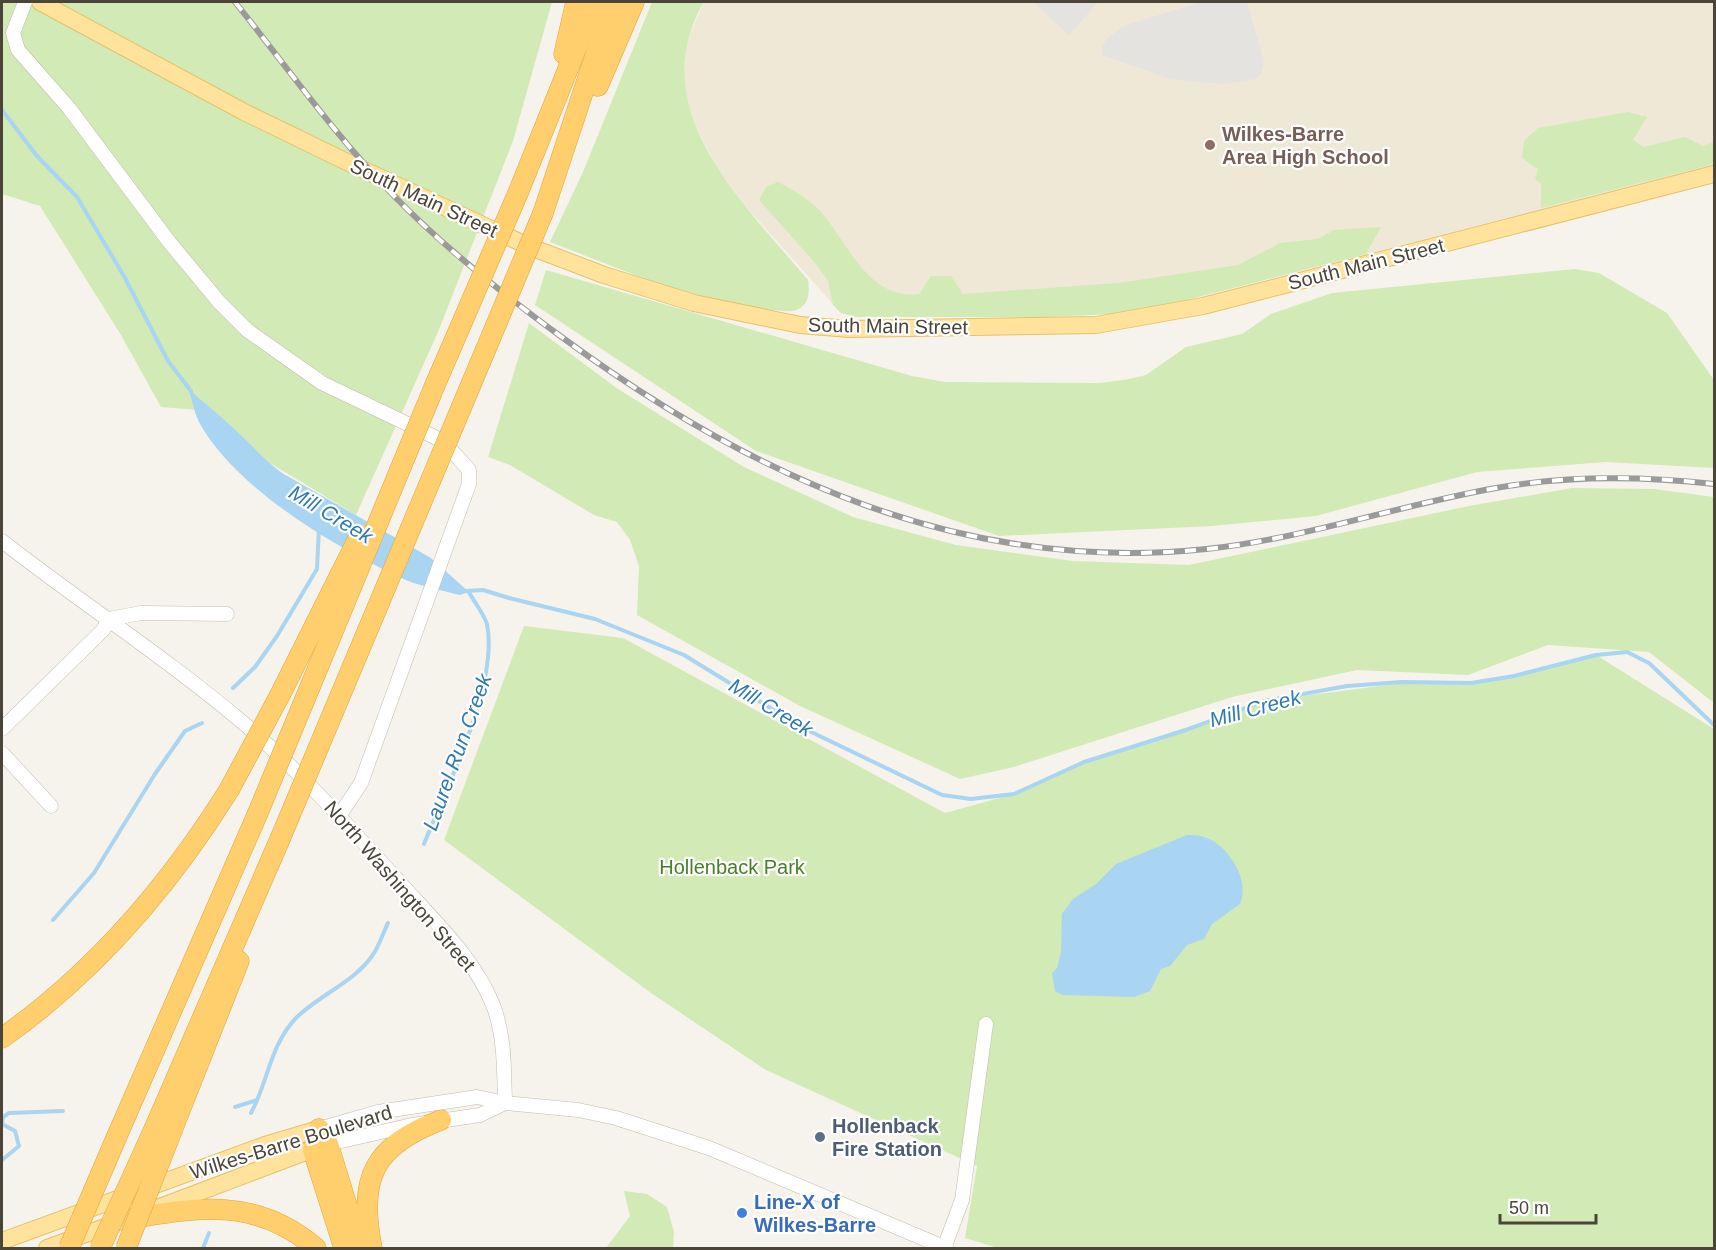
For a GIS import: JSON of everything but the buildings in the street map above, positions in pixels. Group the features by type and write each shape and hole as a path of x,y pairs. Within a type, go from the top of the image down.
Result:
{"highway":[{"path":"518,193 567,45 576,2"},
{"path":"69,1248 257,815 435,385 518,193 595,2"},
{"path":"545,208 614,2"},
{"path":"126,1248 164,1128 268,865 634,2"},
{"path":"2,1038 31,1017 85,970 126,928 204,830 229,790 281,693 435,385"},
{"path":"372,1248 366,1206 371,1178 384,1153 402,1137 441,1120"},
{"path":"100,1248 164,1128"},
{"path":"320,1141 344,1248"},
{"path":"320,1141 360,1248"},
{"path":"128,1220 190,1209 224,1209 279,1225 316,1248"}],"main road":[{"name":"South Main Street","path":"40,2 273,126 528,246 604,275 694,303 800,325 849,328 1041,328 1096,325 1141,319 1203,306 1714,174"},
{"name":"Wilkes-Barre Boulevard","path":"47,1248 128,1220 320,1141"},
{"name":"Wilkes-Barre Boulevard","path":"2,1241 265,1145 320,1141"}],"street":[{"path":"25,2 13,33 18,50 69,108 170,243 219,302 247,330 322,383 443,441 469,470 469,483 361,783 339,816"},
{"name":"North Washington Street","path":"2,541 109,619 242,722 339,816 460,950 480,978 499,1023 505,1103"},
{"path":"2,729 103,630 109,619 141,613 227,614"},
{"path":"2,753 51,806"},
{"path":"505,1103 578,1110 663,1132 709,1148 945,1248 962,1200 986,1024"},
{"name":"Wilkes-Barre Boulevard","path":"320,1141 378,1112 425,1103 477,1097 505,1103"},
{"name":"Wilkes-Barre Boulevard","path":"320,1141 480,1115 505,1103"}],"shaded area":[{"name":"Wilkes-Barre Area High School","path":"704,2 1714,2 1714,165 1167,305 1046,317 856,317 841,313 741,201 717,167 695,125 683,87 686,43"},
{"path":"1033,2 1098,2 1069,35"},
{"path":"1201,2 1247,2 1264,61 1261,74 1256,79 1223,84 1170,79 1102,55 1102,47 1106,40 1123,26"}],"green space":[{"path":"2,2 552,2 513,141 438,332 356,515 260,457 230,425 211,411 161,407 121,335 40,206 2,194"},
{"path":"652,2 704,2 688,42 685,80 692,117 708,152 730,186 808,280 808,298 804,305 796,310 785,311 716,301 660,284 550,242 583,172"},
{"path":"1628,112 1647,117 1633,140 1644,147 1685,137 1703,146 1714,142 1714,164 1541,208 1541,184 1535,179 1538,169 1522,158 1524,141 1538,128"},
{"path":"778,182 806,199 820,211 872,279 886,288 901,293 919,294 931,276 951,276 963,294 1118,283 1238,265 1280,243 1318,239 1334,230 1381,227 1366,254 1167,305 1112,314 1046,317 856,317 841,313 833,305 828,281 816,264 759,200 766,187"},
{"path":"1575,269 1599,273 1667,313 1714,380 1714,468 1606,462 1477,472 1316,516 1212,526 999,536 756,451 535,305 546,270 912,376 945,382 1099,383 1146,375 1186,347 1242,334 1271,314 1332,293"},
{"path":"529,323 618,389 744,467 853,517 956,545 1073,561 1189,565 1469,506 1572,488 1654,489 1714,497 1714,703 1649,652 1548,645 1468,675 1357,670 1232,697 1014,767 960,779 800,706 637,615 639,566 630,540 617,522 594,515 510,465 488,457"},
{"name":"Hollenback Park","path":"524,626 623,638 945,813 1014,794 1084,762 1264,701 1411,682 1471,683 1515,676 1596,655 1714,729 1714,1248 998,1248 965,1238 977,1166 766,1070 651,993 444,840"},
{"path":"624,1191 647,1194 667,1207 674,1232 673,1248 606,1248 630,1216"}],"water":[{"path":"188,388 282,473 431,558 469,592 460,595 399,577 345,549 288,513 236,470 215,446 199,422"},
{"path":"1187,835 1211,840 1228,854 1242,884 1243,894 1240,904 1212,924 1204,939 1187,945 1170,966 1161,969 1150,991 1134,997 1063,995 1055,991 1052,973 1057,968 1061,952 1062,914 1073,899 1096,884 1116,864"}],"waterway":[{"name":"Mill Creek","path":"2,110 37,156 77,197 125,278 168,361 191,391"},
{"path":"233,688 255,667 277,636 317,569 319,527"},
{"name":"Mill Creek","path":"466,591 483,590 595,619 684,655 803,728 942,795 971,799 1014,794 1084,762 1186,730 1264,701 1347,686 1402,682 1471,683 1514,676 1596,655 1627,652 1649,663 1714,725"},
{"name":"Laurel Run Creek","path":"424,844 469,735 485,675 489,648 487,624 469,592"},
{"path":"53,920 94,873 155,774 185,731 202,723"},
{"name":"Laurel Run Creek","path":"251,1113 280,1040 287,1029 305,1010 346,981 364,965 377,948 388,923"},
{"path":"235,1107 257,1100"},
{"path":"2,1160 19,1146 15,1131 2,1124 3,1117 9,1113 63,1111"},
{"name":"Laurel Run Creek","path":"203,1248 209,1233"}],"railway":[{"path":"235,2 332,126 373,174 455,254 563,338 636,388 710,434 787,473 866,505 947,530 1031,546 1117,553 1206,549 1279,538 1460,495 1523,484 1605,478 1659,479 1714,484"}],"place":[{"name":"Wilkes-Barre Area High School","path":"1210,145"},
{"name":"Hollenback Fire Station","path":"820,1137"},
{"name":"Line-X of Wilkes-Barre","path":"742,1213"}]}
